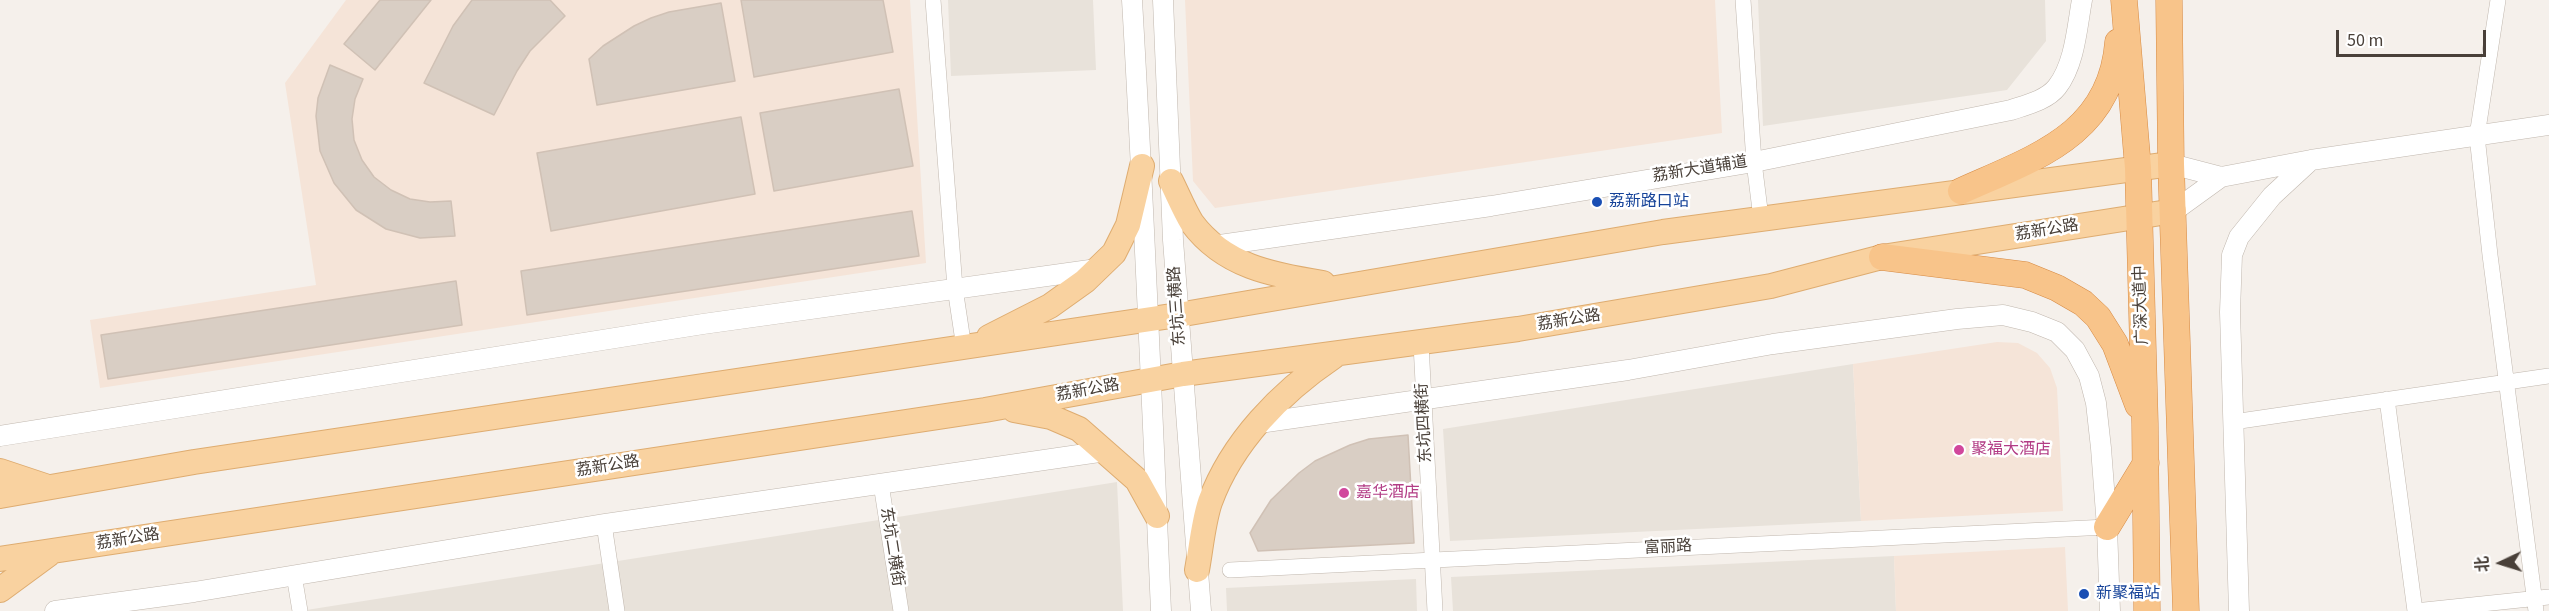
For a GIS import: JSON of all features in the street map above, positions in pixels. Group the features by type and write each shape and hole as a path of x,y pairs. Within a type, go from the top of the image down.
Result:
{"highway":[{"name":"广深大道中","path":"2123,0 2138,168 2146,463 2147,611"},
{"path":"1961,191 2062,142 2078,130 2094,112 2116,64 2123,0"},
{"path":"2169,0 2171,164 2186,611"},
{"path":"1882,257 2025,275 2058,288 2083,303 2098,317 2115,344 2145,424"},
{"path":"2107,527 2146,463"}],"main road":[{"path":"0,495 194,462 1179,315 1761,218 2171,164"},
{"path":"964,348 1050,306 1085,281 1114,253 1128,225 1142,166"},
{"path":"1171,181 1191,221 1213,246 1226,256 1249,267 1279,276 1343,286"},
{"name":"荔新公路","path":"0,559 996,408 1150,380 1421,344 1672,304 1760,288 1882,257 2174,211"},
{"path":"1197,570 1210,503 1226,469 1258,423 1288,392 1336,355"},
{"path":"996,408 1051,417 1078,429 1137,480 1157,516"},
{"path":"0,471 50,488"},
{"path":"0,590 52,552"}],"street":[{"path":"933,0 955,288 964,348"},
{"name":"东坑三横路","path":"1132,0 1150,319 1150,380 1161,611"},
{"name":"东坑三横路","path":"1163,0 1179,315 1201,611"},
{"path":"1743,0 1754,162 1761,218"},
{"name":"荔新大道辅道","path":"1213,246 1491,206 1754,162 2011,110 2040,99 2057,88 2067,69 2082,0"},
{"path":"2387,399 2415,611 2540,603 2506,382 2477,136 2498,0"},
{"path":"2174,211 2221,177 2311,160 2549,125"},
{"path":"2239,611 2230,312 2232,255 2239,237 2266,203 2311,160"},
{"path":"2171,164 2221,177"},
{"path":"0,436 703,324 1097,269"},
{"path":"1258,423 1628,370 1773,344 2002,315 2032,322 2057,332 2075,350 2089,376 2096,403 2107,527 2110,611"},
{"name":"东坑四横街","path":"1421,344 1435,611"},
{"path":"2233,422 2549,376"},
{"path":"55,611 294,575 604,524 1106,451"},
{"name":"东坑二横街","path":"881,484 901,611"},
{"path":"604,524 617,611"},
{"name":"富丽路","path":"1230,570 2107,527"},
{"path":"294,575 300,611"}],"shaded area":[{"path":"346,0 910,0 926,263 100,388 90,320 316,285 285,83"},
{"path":"948,0 1093,0 1096,70 951,76"},
{"path":"1185,0 1715,0 1722,133 1215,208 1193,181"},
{"path":"1758,0 2045,0 2046,41 2007,90 1763,126"},
{"name":"聚福大酒店","path":"1997,342 2018,343 2037,353 2050,368 2057,388 2063,511 1861,521 1853,364"},
{"path":"1853,364 1861,521 1450,541 1443,429"},
{"path":"1117,482 1123,611 300,611 904,516"},
{"path":"2065,547 2068,611 1896,611 1894,556"},
{"path":"1894,556 1896,611 1453,611 1451,577"},
{"path":"1416,579 1417,611 1227,611 1226,588"}],"building":[{"path":"380,0 431,0 375,70 344,44"},
{"path":"472,0 550,0 565,16 530,51 494,115 424,83 453,26"},
{"path":"741,0 883,0 893,52 754,77"},
{"path":"721,3 735,81 597,105 589,59 603,46 651,18 669,12"},
{"path":"330,65 363,79 355,99 352,119 354,140 362,160 374,177 391,190 410,199 430,202 451,201 455,236 420,238 386,229 356,210 334,183 320,151 316,116 318,98"},
{"path":"899,89 913,166 774,191 760,113"},
{"path":"741,117 755,194 551,231 537,153"},
{"path":"912,211 919,256 527,315 521,271"},
{"path":"456,281 462,325 108,379 101,335"},
{"name":"嘉华酒店","path":"1408,435 1414,543 1258,551 1250,533 1271,500 1299,473 1315,461 1350,445 1369,439"}],"place":[{"name":"荔新路口站","path":"1597,202"},
{"name":"聚福大酒店","path":"1959,450"},
{"name":"嘉华酒店","path":"1344,493"},
{"name":"新聚福站","path":"2084,594"}]}
